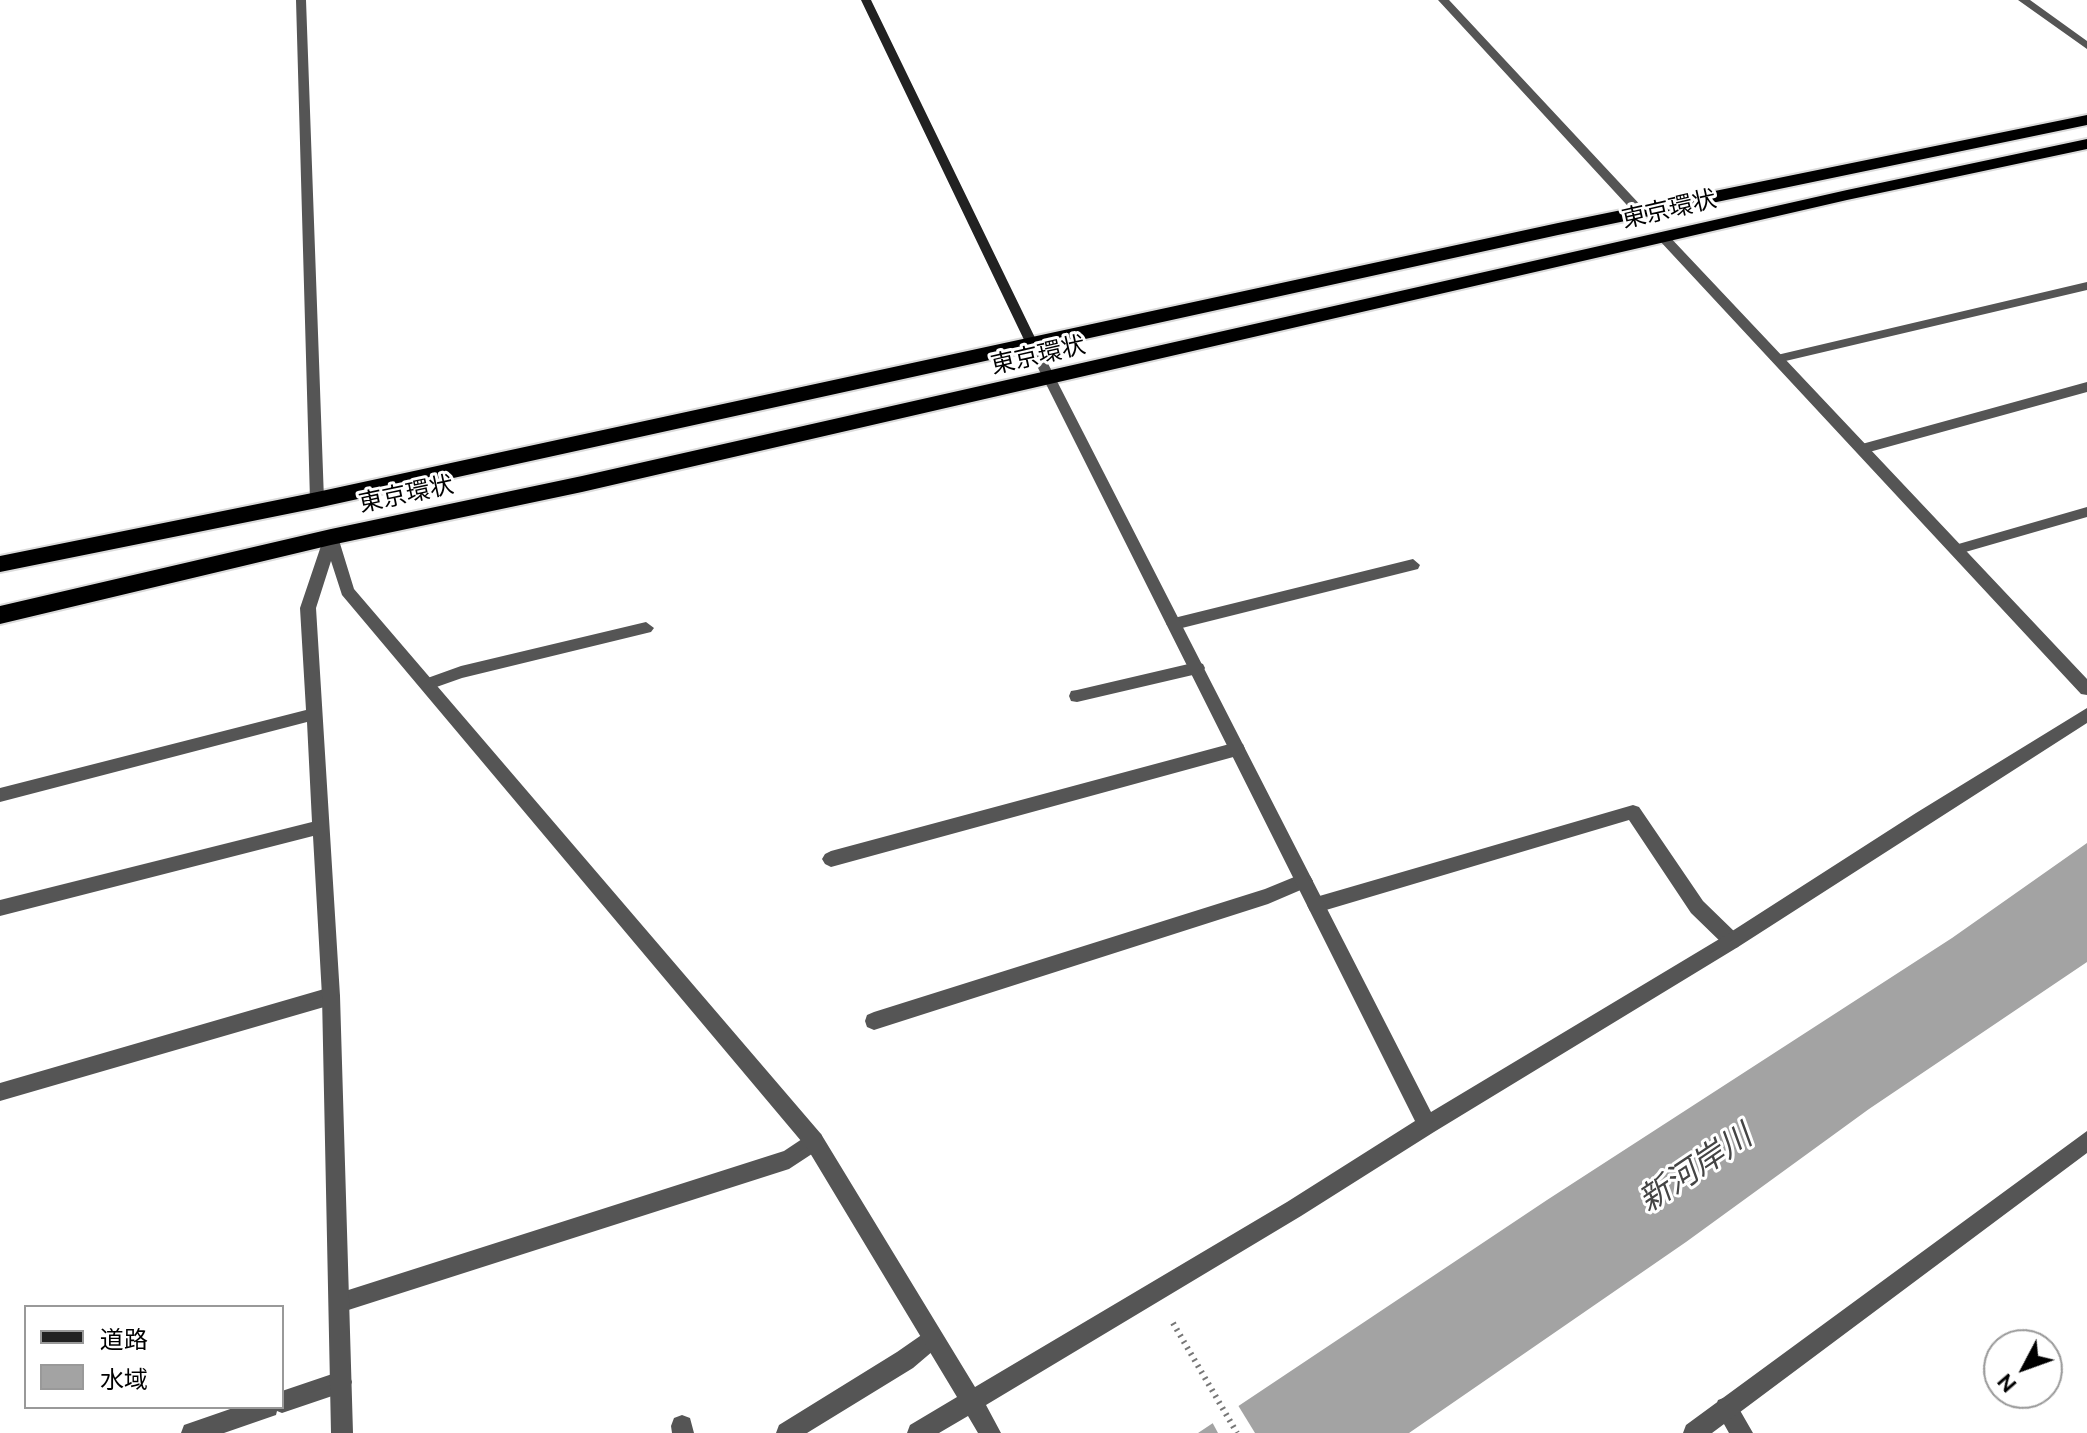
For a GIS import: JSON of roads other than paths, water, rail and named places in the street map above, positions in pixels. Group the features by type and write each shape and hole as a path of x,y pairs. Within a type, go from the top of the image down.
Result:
{"highway":[{"name":"東京環状","path":"0,564 317,500 1641,213 2087,120"},
{"name":"東京環状","path":"0,615 331,537 582,484 1663,237 2087,144"}],"street":[{"path":"301,0 317,500"},
{"path":"866,0 1033,346 1427,1125"},
{"path":"1443,0 1641,213"},
{"path":"2023,0 2087,46"},
{"path":"1663,237 2087,689"},
{"path":"1777,359 2087,286"},
{"path":"1862,449 2087,387"},
{"path":"1955,550 2087,512"},
{"path":"331,537 347,591 814,1141 987,1427"},
{"path":"331,537 308,608 331,996 342,1433"},
{"path":"1174,624 1413,565"},
{"path":"428,684 461,672 646,628"},
{"path":"1077,696 1197,668"},
{"path":"0,795 314,714"},
{"path":"918,1433 971,1398 1294,1209 1732,941 2087,715"},
{"path":"831,859 1237,749"},
{"path":"1316,905 1633,812 1697,907 1732,941"},
{"path":"0,908 321,827"},
{"path":"874,1021 1268,896 1304,881"},
{"path":"0,1092 331,996"},
{"path":"339,1303 789,1159 814,1141"},
{"path":"1694,1433 2087,1141"},
{"path":"787,1433 905,1360 933,1338"},
{"path":"284,1401 341,1382"},
{"path":"1726,1408 1742,1433"},
{"path":"192,1433 262,1409"}],"water":[{"name":"新河岸川","path":"2087,843 2087,962 1869,1109 1686,1242 1409,1433 1198,1433 1547,1200 1952,938"}]}
